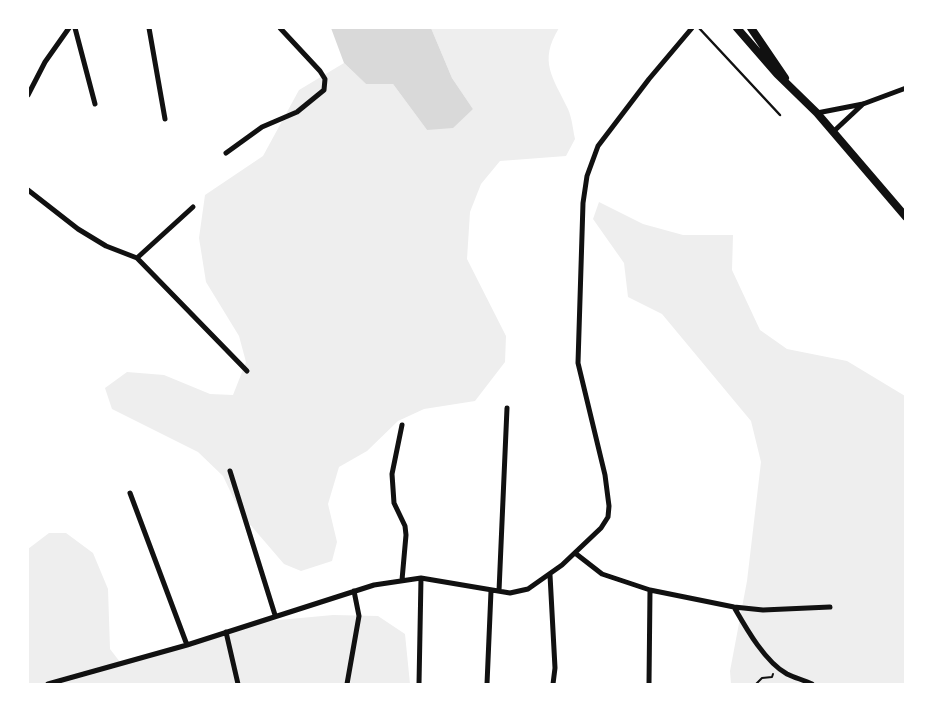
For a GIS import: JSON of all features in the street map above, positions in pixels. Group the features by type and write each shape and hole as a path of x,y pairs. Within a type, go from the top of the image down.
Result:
{"main road":[{"path":"737,28 777,74 817,113 906,218"},
{"path":"751,28 787,82"}],"street":[{"path":"28,95 45,62 68,28"},
{"path":"74,28 95,104"},
{"path":"149,28 165,119"},
{"path":"226,153 262,126 297,112 324,90 325,78 280,28"},
{"path":"48,684 187,645 354,591 402,580 421,578 510,593 528,589 550,575 601,528 608,517 609,506 605,475 578,363 583,203 587,176 598,146 648,79 692,28"},
{"path":"817,113 863,104 906,88"},
{"path":"833,132 863,104"},
{"path":"28,190 99,242 137,258 247,371"},
{"path":"137,258 194,208"},
{"path":"499,591 507,408"},
{"path":"402,424 392,474 394,503 405,526 406,535 402,580"},
{"path":"230,471 275,615"},
{"path":"130,493 187,645"},
{"path":"575,553 602,574 650,590 734,607 763,610 830,607"},
{"path":"550,575 555,668 553,684"},
{"path":"419,684 421,578"},
{"path":"649,684 650,590"},
{"path":"347,684 358,616 354,591"},
{"path":"487,684 491,591"},
{"path":"734,607 747,631 776,665 786,674 812,684"},
{"path":"226,632 238,684"}],"lane":[{"path":"699,28 780,114"}],"path":[{"path":"756,684 762,678 772,677 776,665"}],"shaded area":[{"path":"331,28 431,28 452,78 473,109 453,128 427,130 393,84 366,84 344,63"},
{"path":"431,28 559,28 549,50 550,69 569,113 575,139 566,156 500,161 481,184 470,212 467,259 506,336 505,362 475,401 424,409 398,421 367,451 339,467 328,504 337,542 332,561 301,571 284,564 241,514 223,476 198,452 112,409 105,388 127,372 164,375 210,394 233,395 246,362 239,336 206,282 199,238 205,195 263,156 299,90 344,63 366,84 393,84 427,130 473,109 452,78"},
{"path":"599,202 643,224 683,235 733,235 732,270 760,330 787,349 847,361 905,396 905,684 731,684 730,671 747,581 761,462 751,421 662,314 628,297 624,263 593,219"},
{"path":"49,533 66,533 93,553 108,589 110,649 120,662 148,659 205,637 268,621 333,615 378,616 405,634 410,684 28,684 28,549"}]}
